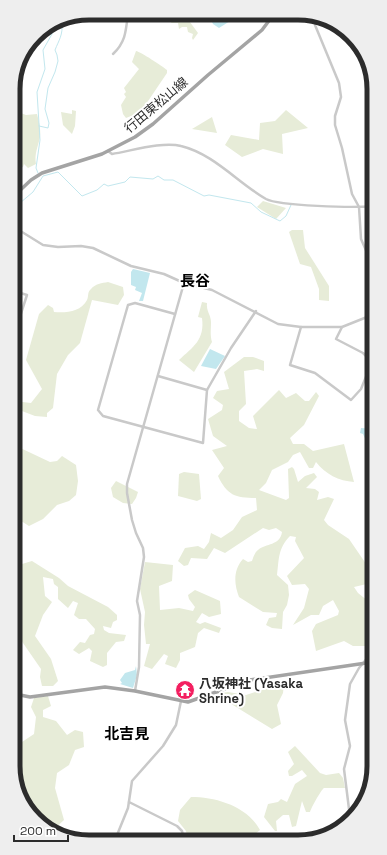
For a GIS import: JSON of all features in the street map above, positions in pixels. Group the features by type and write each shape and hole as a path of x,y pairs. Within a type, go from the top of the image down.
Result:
{"main road":[{"name":"行田東松山線","path":"20,190 31,180 42,173 108,152 135,137 153,124 208,74 262,30 270,20"},
{"path":"20,695 30,697 97,687 135,691 181,701 193,700 223,688 250,680 367,663"}],"street":[{"path":"113,54 120,48 125,38 127,20"},
{"path":"315,25 339,82 341,97 334,120 352,194 359,207 362,239 367,252"},
{"path":"108,152 112,154 153,147 180,146 198,153 223,168 268,200 338,207 367,206"},
{"path":"20,231 43,245 58,247 81,246 93,248 131,266 164,274 184,284 221,294 278,324 301,327 342,327 367,317"},
{"path":"135,691 139,667 140,615 137,601 144,552 136,533 127,490 184,284"},
{"path":"20,293 27,295 20,317"},
{"path":"175,314 132,303 126,308 98,407 99,412 103,416 202,443 207,390 231,348 256,312"},
{"path":"301,327 290,365 315,373 351,400 361,389 367,374"},
{"path":"342,327 336,339 363,353 367,357"},
{"path":"158,376 207,390"},
{"path":"349,812 344,769 350,746 345,720 350,684 367,658"},
{"path":"117,835 129,802 132,781 163,746 176,725 181,701"},
{"path":"129,802 177,826 182,831 183,835"}],"green space":[{"path":"188,20 198,33 193,40 193,34 188,32 187,27 182,27 179,29 178,23 171,23 172,21"},
{"path":"136,51 147,56 167,70 167,73 144,107 136,114 126,118 123,114 121,105 126,97 124,94 126,92 124,88 139,69 132,62"},
{"path":"72,110 76,111 75,126 72,134 63,125 61,112 72,114"},
{"path":"286,110 308,128 282,134 283,154 263,149 242,157 225,145 231,135 259,140 260,123 275,121"},
{"path":"20,113 26,115 37,114 40,126 40,137 36,154 36,164 28,168 24,164 23,167 20,168"},
{"path":"212,117 217,133 192,129"},
{"path":"263,201 286,208 276,219 257,207"},
{"path":"292,230 303,230 305,248 329,286 329,301 319,300 319,289 311,267 300,264 289,232"},
{"path":"108,282 123,287 124,295 118,305 92,300 80,343 68,355 57,374 53,408 47,413 47,417 35,416 20,410 20,402 31,403 42,389 26,360 39,314 48,305 53,308 54,312 68,312 81,307 88,299 89,291 94,286"},
{"path":"202,302 207,303 211,320 212,342 194,372 179,360 200,338 202,332 202,318 198,317"},
{"path":"244,357 253,357 264,361 264,371 257,369 244,371 246,404 239,411 239,421 249,428 257,429 253,416 279,390 286,398 296,393 305,401 309,401 316,392 319,396 304,425 290,438 293,444 304,444 313,451 344,444 354,482 333,476 316,462 313,468 309,468 300,452 293,455 288,462 272,470 266,483 259,490 286,500 289,498 288,469 292,467 298,482 305,476 314,473 317,477 306,488 315,489 319,492 317,500 328,497 334,499 324,520 328,525 349,539 367,565 367,584 354,587 358,593 367,600 367,646 353,646 344,641 316,651 312,631 316,624 338,615 339,611 333,600 323,606 319,615 311,615 293,625 304,608 309,589 305,584 292,585 287,576 304,558 295,541 296,537 290,536 286,540 281,549 279,559 277,575 288,585 289,595 287,605 283,612 282,629 272,628 266,625 269,618 276,617 277,613 263,612 239,597 235,582 237,568 243,559 248,562 252,561 258,550 279,540 282,532 276,528 269,530 263,528 225,553 214,548 207,559 191,558 188,565 184,566 178,561 185,548 198,546 204,549 209,542 211,533 221,538 233,530 242,517 257,510 256,498 242,497 232,494 221,482 218,476 224,468 212,450 227,446 213,436 208,419 222,410 223,405 213,398 217,391 229,389 224,372"},
{"path":"20,448 50,462 57,461 62,456 76,465 78,481 76,495 69,501 57,505 43,519 29,526 20,520"},
{"path":"184,472 199,474 201,499 197,501 178,496 179,474"},
{"path":"116,481 138,492 132,504 123,503 113,497 111,488"},
{"path":"32,561 59,578 68,586 108,607 117,615 117,620 113,622 111,628 103,626 104,630 109,633 126,635 124,641 116,642 107,653 107,665 103,667 90,661 92,651 89,648 79,654 73,650 80,642 85,643 90,635 94,634 95,629 86,619 79,619 74,615 78,603 73,601 68,608 58,599 58,587 54,584 53,579 43,577 45,596 52,602 43,615 35,636 51,659 58,681 53,686 42,686 40,677 41,669 20,637 20,567 22,564"},
{"path":"145,562 173,565 172,581 159,586 160,610 179,608 193,611 195,607 188,595 195,590 220,601 221,614 209,617 202,613 196,622 200,624 205,622 221,628 219,633 204,628 198,633 195,647 180,653 180,660 176,668 165,664 168,656 164,654 152,669 144,666 150,644 146,644 144,625 145,612 140,589"},
{"path":"284,683 283,693 277,705 281,724 272,729 215,694 228,692 246,695"},
{"path":"48,696 51,706 43,710 43,717 56,721 67,735 75,730 83,732 84,747 75,750 69,765 57,773 55,788 64,820 57,827 47,821 34,808 22,784 20,743 34,734 36,717 31,707 34,698"},
{"path":"295,746 320,773 326,775 339,773 343,778 345,788 324,788 316,799 310,812 306,812 302,801 296,826 292,827 289,815 283,815 276,821 277,831 275,831 264,817 268,804 278,802 281,799 287,802 295,784 307,776 302,770 292,776 289,776 288,771 294,764 288,752"},
{"path":"191,797 201,797 220,801 239,809 254,822 260,830 254,835 187,835 186,831 178,821 180,810"}],"water":[{"path":"211,20 232,20 219,28 213,24"},
{"path":"133,269 150,273 143,301 139,301 142,293 135,290 136,287 131,285 131,272"},
{"path":"210,349 225,356 216,369 201,366"},
{"path":"361,428 367,428 367,443 363,434 360,433"},
{"path":"136,666 137,675 133,688 120,684 122,683 120,680 125,673 135,670"}],"waterway":[{"path":"39,126 48,128 49,123 45,109 48,88 58,61 55,50 61,34 62,26"},
{"path":"38,173 36,168 40,140 37,92 45,69 43,50 52,31"},
{"path":"20,203 33,192 43,176 58,172 82,196 97,190 104,184 108,186 125,182 130,177 153,179 158,176 164,180 173,180 204,196 209,195 251,203 261,212 280,221 286,216 291,205"}],"place":[{"name":"八坂神社 (Yasaka Shrine)","path":"185,690"}],"district":[{"name":"長谷","path":"195,280"},
{"name":"北吉見","path":"127,733"}]}
